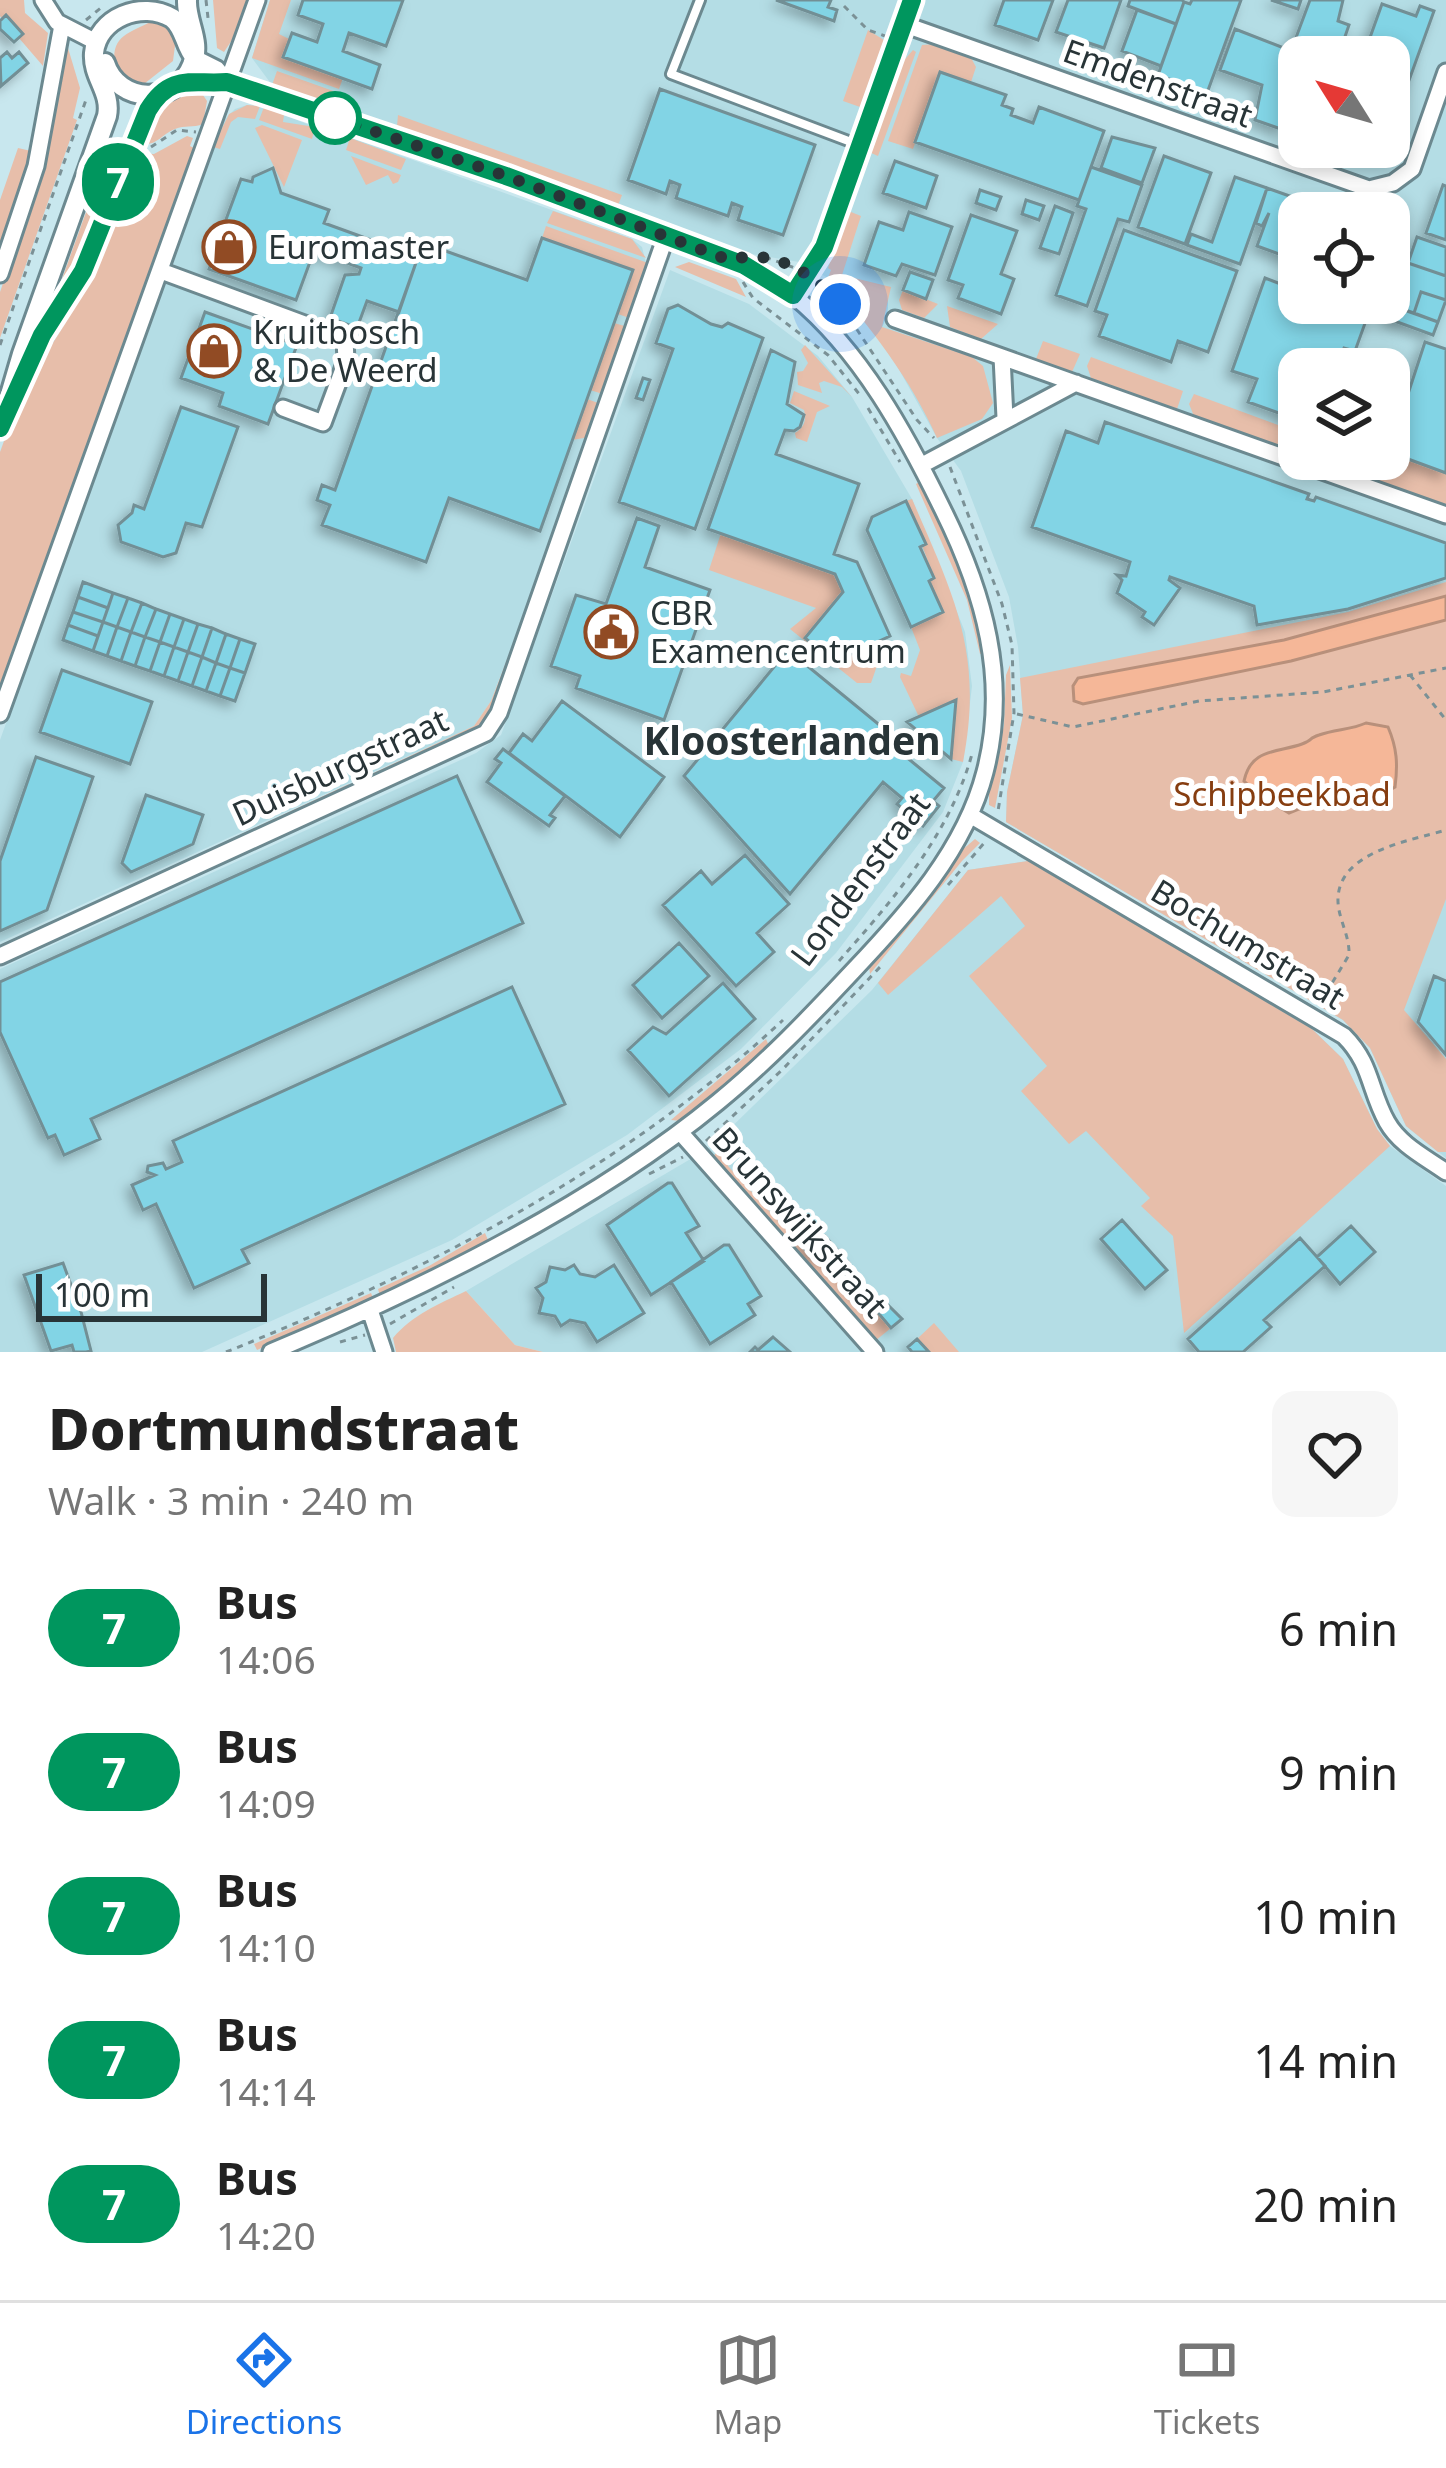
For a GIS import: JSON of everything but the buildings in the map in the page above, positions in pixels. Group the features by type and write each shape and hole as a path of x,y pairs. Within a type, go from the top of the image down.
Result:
{"street":[{"path":"11,399 22,354 87,173 116,117 119,98 100,51 49,14 43,0"},
{"path":"181,82 187,37 183,0"},
{"path":"0,715 257,0"},
{"path":"793,295 824,247 912,0"},
{"path":"100,51 146,5 187,37 227,82"},
{"name":"Emdenstraat","path":"903,24 1369,189 1393,183 1412,169 1446,72"},
{"path":"0,274 39,152 62,25"},
{"path":"0,428 42,335 83,271 153,94 176,73 187,37"},
{"path":"110,85 153,94 181,82 227,82"},
{"name":"Londenstraat","path":"227,82 666,236 729,260 793,295 860,367 956,537 991,639 994,726 984,778 970,815 937,872 870,953 748,1077 680,1132 620,1172 463,1264 272,1352"},
{"name":"Duisburgstraat","path":"0,956 486,733 499,713 666,236"},
{"path":"160,271 345,339 346,361 323,423 283,408"},
{"path":"895,319 1446,515"},
{"path":"1002,357 1004,418"},
{"path":"915,469 1076,383"},
{"name":"Bochumstraat","path":"970,815 1344,1036 1359,1052 1387,1121 1400,1140 1446,1172"},
{"name":"Brunswijkstraat","path":"680,1132 875,1352"},
{"path":"370,1310 384,1352"}],"lane":[{"path":"700,0 671,74 860,145"}],"path":[{"path":"844,6 868,30"},
{"path":"0,345 86,103"},
{"path":"915,469 892,453 863,400 828,355 753,298 729,260 750,254 781,260 807,274 840,304 943,452 1002,604 1012,645 1014,713 998,810 983,846 937,899"},
{"path":"1014,713 1072,727 1199,701 1323,692 1446,668"},
{"path":"1409,674 1446,720"},
{"name":"Londenstraat","path":"836,965 938,834 956,800 975,741"},
{"path":"1312,1015 1349,955 1337,902 1345,874 1374,854 1446,830"},
{"name":"Londenstraat","path":"640,1179 694,1149 783,1070 880,967"},
{"name":"Londenstraat","path":"226,1352 433,1259 592,1166 666,1120 735,1065 793,1010"},
{"path":"338,1341 347,1343 377,1330 470,1279"}],"shaded area":[{"path":"270,0 1446,0 1446,1158 1406,1126 1370,1048 1343,1020 1006,822 1007,792 1023,715 1009,597 961,471 896,364 828,278 799,262 734,251 272,85 252,58"},
{"path":"247,105 264,107 632,239 642,247 648,271 491,701 474,726 0,942 0,740 221,123"},
{"path":"670,270 749,304 818,356 852,397 912,499 965,632 972,686 963,762 943,812 836,953 741,1049 627,1135 452,1240 202,1352 0,1352 0,969 476,753 501,735"},
{"path":"1446,596 1446,620 1291,661 1083,704 1074,701 1078,678 1284,640"},
{"path":"1366,723 1388,727 1391,735 1396,771 1395,787 1388,791 1316,802 1289,813 1244,781 1259,757"},
{"path":"1028,861 1312,1029 1343,1059 1390,1146 1446,1186 1446,1352 543,1352 515,1345 466,1291 711,1147 872,990 968,870"}],"green space":[{"path":"0,0 24,0 25,13 48,33 43,66 0,16"},
{"path":"213,0 247,0 224,52 217,48"},
{"path":"270,0 291,0 279,34 289,39 283,57 343,78 339,89 252,58"},
{"path":"156,19 176,38 173,61 144,84 129,82 115,66 116,47 124,36"},
{"path":"868,30 884,40 860,107 843,101"},
{"path":"936,44 970,56 976,67 971,82 940,72 913,149 888,141 922,45"},
{"path":"68,48 80,88 73,118 77,120 0,338 0,292 49,150 63,54"},
{"path":"913,50 878,156 869,152 900,65"},
{"path":"277,71 339,93 336,101 329,99 327,104 272,85"},
{"path":"187,88 201,92 207,101 203,124 140,144 163,101"},
{"path":"247,105 260,106 255,119 238,117 231,122 220,149 213,147 229,114"},
{"path":"264,107 284,115 283,122 315,127 312,139 259,120"},
{"path":"398,115 622,195 617,208 401,131"},
{"path":"262,125 302,140 284,187 255,128"},
{"path":"187,136 193,138 190,146 194,148 0,693 0,452 31,367 114,220 137,153 154,154"},
{"path":"350,138 406,159 401,170 346,150"},
{"path":"111,143 121,147 80,264 44,321 40,318 58,290"},
{"path":"18,148 31,151 29,170 0,243 0,200"},
{"path":"351,156 401,175 398,182 393,184 388,175 366,185"},
{"path":"553,211 632,239 646,258 547,223"},
{"path":"851,212 861,216 842,275 891,287 882,327 972,357 983,366 993,403 982,419 937,438 888,354 828,278"},
{"path":"546,226 648,263 632,319 618,314 633,270 542,238"},
{"path":"689,262 736,279 746,297 675,267"},
{"path":"903,290 938,304 924,318 902,310"},
{"path":"947,306 998,324 981,339 950,327"},
{"path":"614,323 628,327 606,395 590,390"},
{"path":"1043,341 1080,354 1072,372 1036,359"},
{"path":"805,345 852,397 842,387 824,381 819,383 822,393 798,385 797,372 808,363 801,350"},
{"path":"1091,357 1183,391 1177,409 1091,378 1087,366"},
{"path":"794,391 830,406 817,412 807,442 796,438 805,417 804,410 790,403"},
{"path":"1194,394 1278,425 1278,443 1194,416 1189,404"},
{"path":"587,399 601,404 590,437 572,440"},
{"path":"1410,460 1446,473 1446,506 1374,480 1410,480"},
{"path":"922,480 975,602 987,652 980,654 967,600 916,484"},
{"path":"912,499 961,626 970,689 963,762 951,759 956,701 919,717 900,677 901,673 911,676 920,650 911,627 934,578 906,501"},
{"path":"721,533 835,574 843,592 835,661 869,646 878,663 871,683 857,683 790,629 816,608 709,570"},
{"name":"Schipbeekbad","path":"1446,582 1446,899 1404,1010 1446,1059 1446,1152 1438,1152 1406,1126 1370,1048 1343,1020 1006,822 1007,792 1023,715 1020,678 1348,612"},
{"path":"512,647 490,717 481,728 372,779 367,776 474,726 491,701"},
{"path":"1010,665 1012,718 995,808 989,805 989,794 1004,725"},
{"path":"349,784 345,791 158,873"},
{"path":"975,839 980,843 870,974 869,966"},
{"path":"1028,861 1312,1029 1343,1059 1390,1146 1184,1333 1173,1236 1141,1206 1150,1198 1086,1131 1069,1144 1021,1091 1047,1066 969,976 1025,926 1001,896 888,995 878,983 968,870"},
{"path":"766,1039 769,1046 681,1121 671,1120"},
{"path":"730,1127 728,1166 814,1260 823,1252 840,1271 849,1263 853,1267 844,1276 891,1328 875,1341 712,1158 716,1153 711,1147"},
{"path":"485,1233 488,1240 380,1296 378,1289"},
{"path":"466,1291 515,1345 543,1352 396,1352 393,1338 409,1323"},
{"path":"371,1293 373,1298 257,1350 254,1344"},
{"path":"934,1323 959,1352 929,1352 917,1339"}],"bus line":[{"name":"7","path":"0,428 42,335 83,271 148,110 160,94 181,82 227,82 506,176 744,265 793,295 824,247 912,0"}],"place":[{"name":"Euromaster","path":"229,247"},
{"name":"Kruitbosch & De Weerd","path":"214,351"},
{"name":"CBR Examencentrum","path":"611,632"}],"district":[{"name":"Kloosterlanden","path":"792,741"}],"route":[{"path":"335,118 729,260 750,254 781,260 824,286 840,304"}]}
